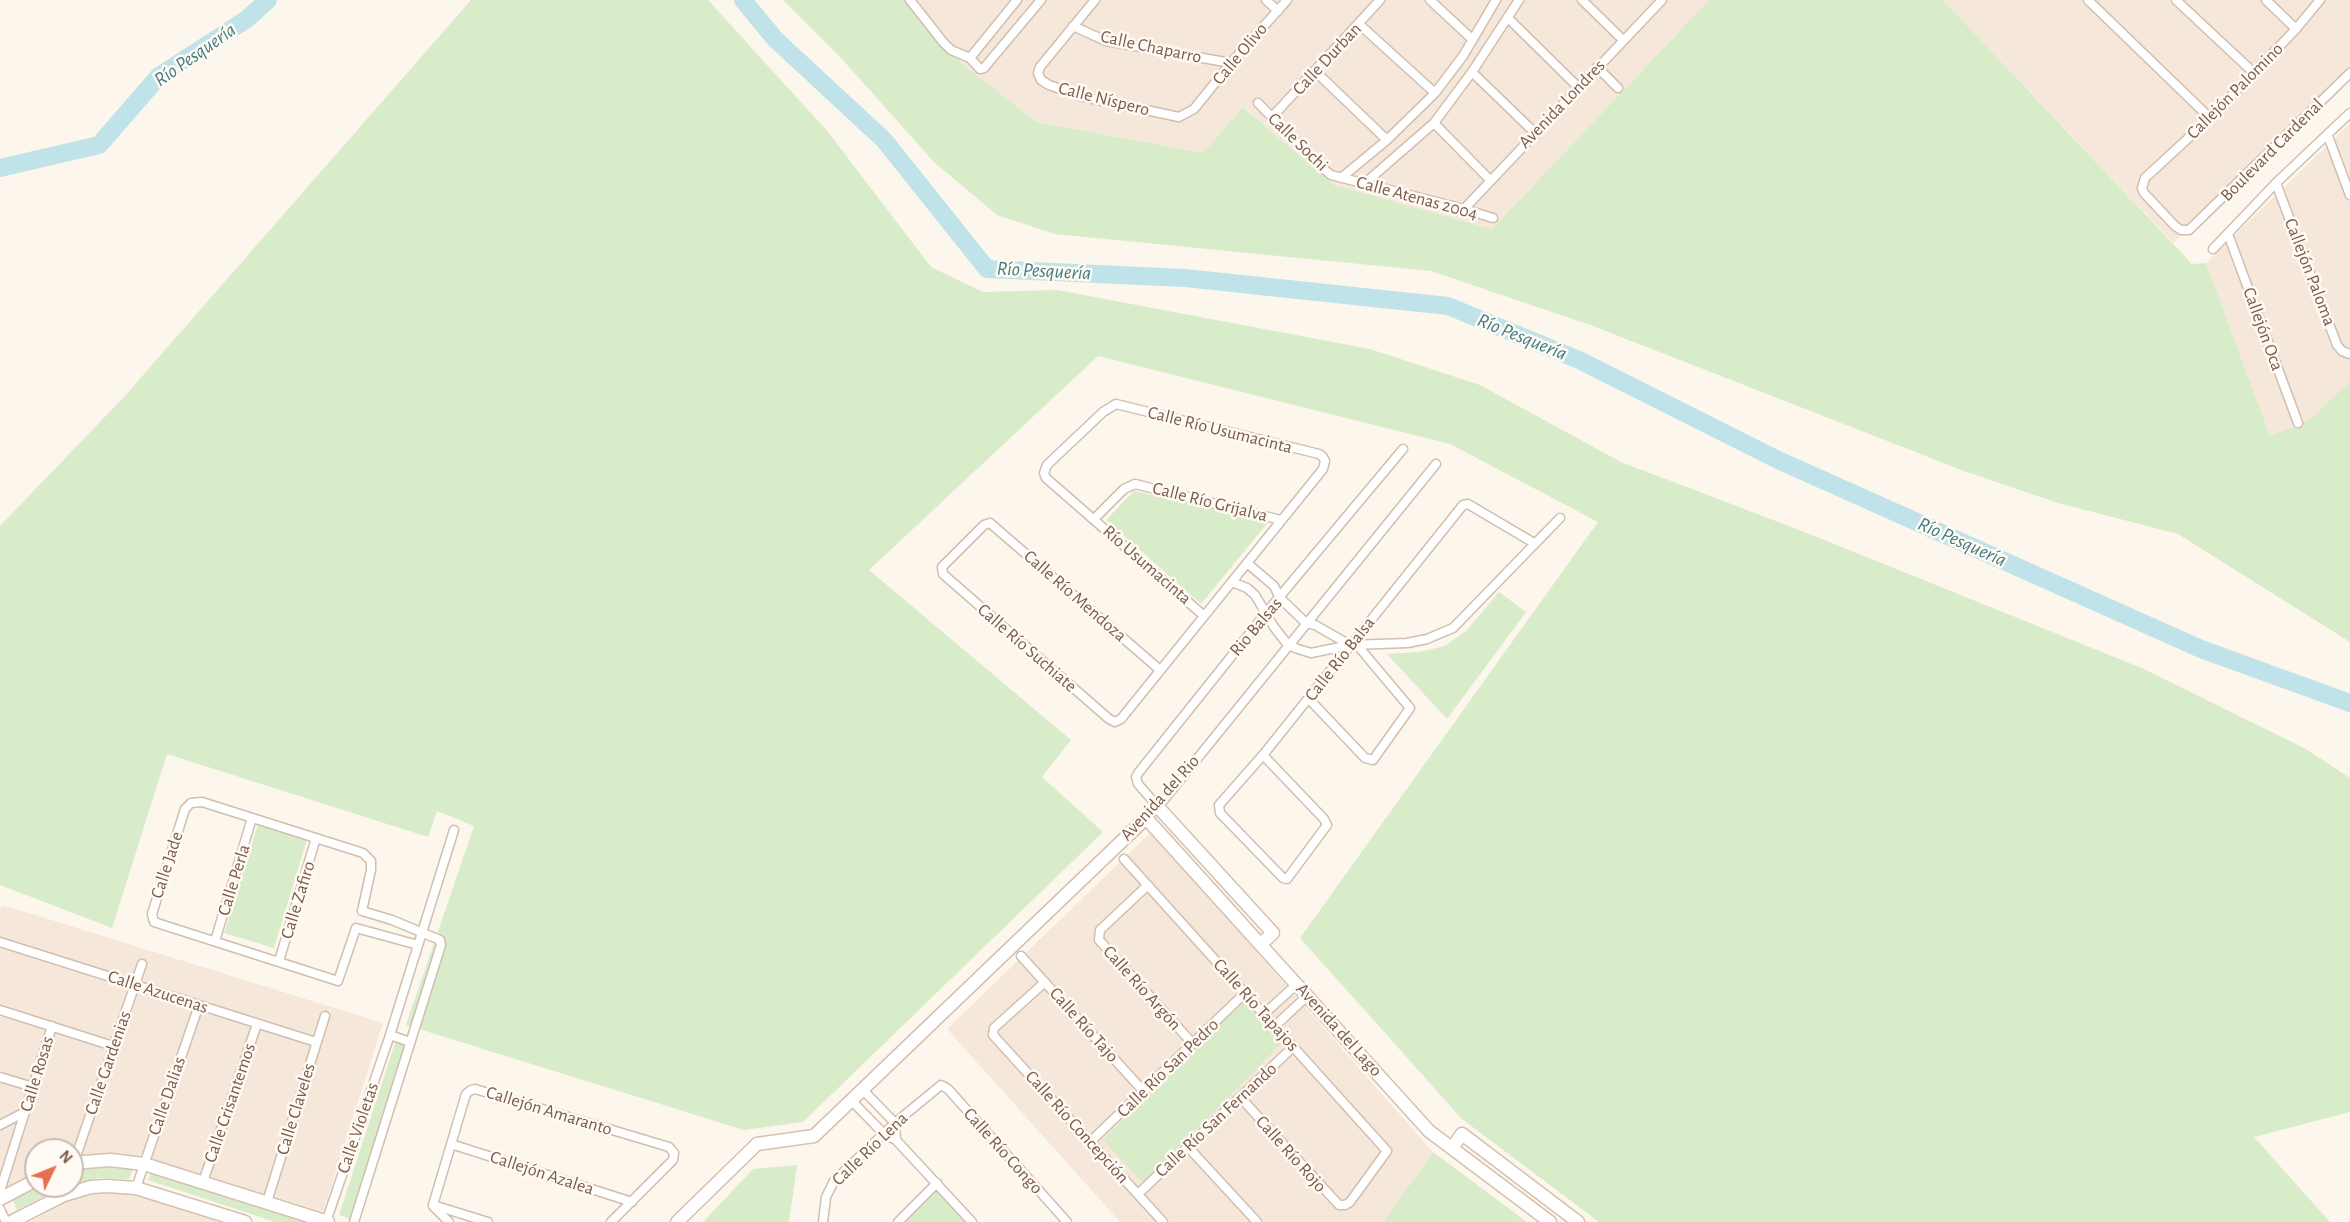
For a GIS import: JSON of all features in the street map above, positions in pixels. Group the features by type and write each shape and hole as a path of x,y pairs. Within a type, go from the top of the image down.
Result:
{"street":[{"path":"910,0 951,50 970,58 980,69 984,68 1041,0"},
{"path":"970,58 1017,0"},
{"name":"Calle Níspero","path":"1095,0 1040,67 1038,73 1041,80 1084,97 1171,116 1187,114 1194,109"},
{"path":"1266,0 1278,10"},
{"name":"Calle Olivo","path":"1194,109 1287,0"},
{"name":"Calle Durban","path":"1272,117 1316,72 1380,0"},
{"path":"1430,0 1472,39"},
{"path":"1341,178 1388,140 1435,93 1496,0"},
{"path":"1364,184 1434,123 1472,72 1519,0"},
{"path":"1582,0 1623,40"},
{"name":"Avenida Londres","path":"1464,209 1662,0"},
{"path":"2088,0 2210,118"},
{"path":"2176,0 2254,74"},
{"path":"2266,0 2296,29"},
{"name":"Callejón Palomino","path":"2145,178 2254,74 2320,0"},
{"path":"1508,18 1578,87"},
{"path":"1359,24 1435,93"},
{"name":"Calle Chaparro","path":"1073,26 1106,41 1231,63"},
{"path":"1597,67 1618,88"},
{"path":"1316,72 1388,140"},
{"path":"1472,72 1535,133"},
{"name":"Boulevard Cardenal","path":"2145,178 2142,188 2144,193 2175,226 2186,230 2194,227 2350,73"},
{"name":"Calle Sochi","path":"1258,102 1319,165 1331,175 1341,178"},
{"name":"Boulevard Cardenal","path":"2213,249 2276,183 2350,113"},
{"path":"1434,123 1490,180"},
{"path":"2328,135 2350,195"},
{"name":"Calle Atenas 2004","path":"1341,178 1493,218"},
{"name":"Callejón Paloma","path":"2276,183 2337,345 2342,351 2350,354"},
{"name":"Callejón Oca","path":"2228,234 2298,423"},
{"name":"Calle Río Usumacinta","path":"1116,404 1319,454 1323,457"},
{"name":"Río Usumacinta","path":"1116,404 1103,412 1045,469 1046,478 1203,615 1323,469 1323,457"},
{"name":"Rio Balsas","path":"1158,807 1138,784 1136,777 1139,772 1266,613 1403,449"},
{"name":"Avenida del Rio","path":"677,1222 757,1144 814,1136 1158,807 1436,464"},
{"name":"Calle Río Grijalva","path":"1094,519 1125,489 1139,484 1281,520"},
{"name":"Calle Río Balsa","path":"1263,755 1326,822 1325,829 1289,878 1283,878 1219,810 1219,805 1354,646 1461,508 1468,504 1534,543"},
{"path":"1232,582 1247,588 1255,595 1288,645 1311,653 1427,639 1453,628 1560,518"},
{"name":"Calle Río Suchiate","path":"989,523 984,525 941,570 943,574 1100,712 1115,722 1121,719 1160,670"},
{"name":"Calle Río Mendoza","path":"989,523 1160,670"},
{"path":"1247,563 1274,586 1280,598 1306,623 1354,646 1410,708 1376,757 1370,761 1309,699"},
{"path":"1160,670 1203,615"},
{"name":"Calle Jade","path":"418,945 356,928 338,981 154,922 152,914 185,809 189,804 202,802 363,853 368,856 371,870 362,911 422,932"},
{"path":"1158,807 1273,933 1261,944"},
{"name":"Calle Perla","path":"215,941 252,818"},
{"name":"Avenida del Lago","path":"1146,818 1430,1131 1550,1222"},
{"name":"Calle Violetas","path":"326,1222 390,1035 454,830"},
{"name":"Calle Zafiro","path":"279,961 316,838"},
{"name":"Calle Río Tapajos","path":"1124,859 1387,1151 1345,1205"},
{"name":"Calle Río Argón","path":"1148,885 1100,930 1098,935 1102,945 1193,1044"},
{"name":"Calle Violetas","path":"354,1222 441,945 437,937 422,932"},
{"name":"Calle Azucenas","path":"0,942 316,1042"},
{"name":"Calle Río Tajo","path":"1021,956 1145,1092"},
{"name":"Calle Gardenias","path":"81,1138 142,964"},
{"name":"Calle Río Concepción","path":"1045,982 992,1032 1163,1222"},
{"path":"1264,1014 1297,984"},
{"name":"Calle Río San Pedro","path":"1090,1142 1145,1092 1245,993"},
{"path":"1275,1026 1307,996"},
{"name":"Calle Dalias","path":"136,1188 199,1005"},
{"path":"0,1010 113,1046"},
{"name":"Calle Claveles","path":"267,1202 325,1017"},
{"name":"Calle Crisantemos","path":"203,1182 257,1024"},
{"name":"Calle Rosas","path":"0,1191 52,1026"},
{"path":"390,1035 410,1042"},
{"name":"Calle Río San Fernando","path":"1138,1194 1293,1047"},
{"path":"0,1077 33,1087"},
{"name":"Calle Río Congo","path":"936,1087 941,1085 948,1089 1067,1222"},
{"name":"Calle Río Lena","path":"823,1222 829,1188 895,1123 936,1087"},
{"name":"Callejón Amaranto","path":"433,1205 466,1094 475,1089 669,1147 674,1153 673,1160 612,1222"},
{"path":"863,1090 895,1123 896,1140"},
{"name":"Calle Río Rojo","path":"1240,1097 1334,1201 1345,1205"},
{"path":"851,1100 884,1134 896,1140 972,1222"},
{"path":"0,1125 25,1112"},
{"path":"1452,1148 1462,1134 1578,1222"},
{"name":"Callejón Azalea","path":"451,1144 632,1202"},
{"path":"1188,1146 1257,1222"},
{"path":"84,1161 110,1160 144,1164 326,1222"},
{"path":"898,1222 937,1183"},
{"path":"0,1199 24,1186"},
{"path":"11,1222 77,1190 107,1186 136,1188 245,1222"},
{"path":"433,1205 449,1222"},
{"path":"433,1205 488,1222"},
{"path":"0,1209 6,1222"}],"shaded area":[{"path":"914,0 1709,0 1492,229 1334,185 1244,107 1203,153 1037,122 961,63"},
{"path":"1943,0 2350,0 2350,71 2173,243"},
{"path":"2350,123 2350,381 2310,420 2270,436 2206,263"},
{"path":"1151,832 1433,1152 1383,1222 1120,1222 947,1029"},
{"path":"3,905 383,1023 323,1212 139,1155 84,1157 84,1138 24,1138 24,1182 0,1195 0,909"},
{"path":"105,1190 141,1195 230,1222 30,1222 74,1198 84,1198 84,1195"}],"green space":[{"path":"471,0 708,0 828,132 931,267 983,292 1057,290 1370,349 1480,385 1621,462 1802,531 2144,669 2306,749 2350,778 2350,1112 2254,1137 2330,1222 1599,1222 1462,1119 1300,938 1598,522 1450,444 1098,356 869,570 1071,740 1042,777 1103,832 803,1122 744,1130 406,1025 474,826 437,811 428,837 167,754 112,928 0,885 0,526 123,398"},
{"path":"783,0 914,0 961,63 1037,122 1203,153 1243,107 1334,185 1492,229 1709,0 1943,0 2192,264 2206,263 2270,436 2310,420 2350,381 2350,642 2178,534 2058,503 1964,471 1593,326 1431,271 1055,234 997,215 934,162 841,58"},
{"path":"1134,491 1270,520 1201,604 1106,520"},
{"path":"1499,592 1526,612 1447,719 1387,654 1419,652 1445,646 1467,630"},
{"path":"258,824 307,840 274,948 224,933"},
{"path":"1243,1001 1282,1043 1143,1183 1103,1140"},
{"path":"396,1040 407,1045 351,1219 339,1215"},
{"path":"1433,1152 1527,1222 1383,1222"},
{"path":"107,1165 134,1166 129,1179 99,1178 84,1181 84,1168"},
{"path":"797,1165 789,1222 703,1222 753,1169"},
{"path":"151,1171 318,1222 275,1222 148,1180"},
{"path":"937,1191 966,1222 905,1222"},
{"path":"24,1194 24,1198 40,1198 17,1210 13,1200"}],"waterway":[{"name":"Río Pesquería","path":"0,168 99,145 159,76 247,19 268,0"},
{"name":"Río Pesquería","path":"743,0 775,39 884,140 987,269 1185,278 1448,306 1579,360 1778,460 2201,649 2350,703"}]}
